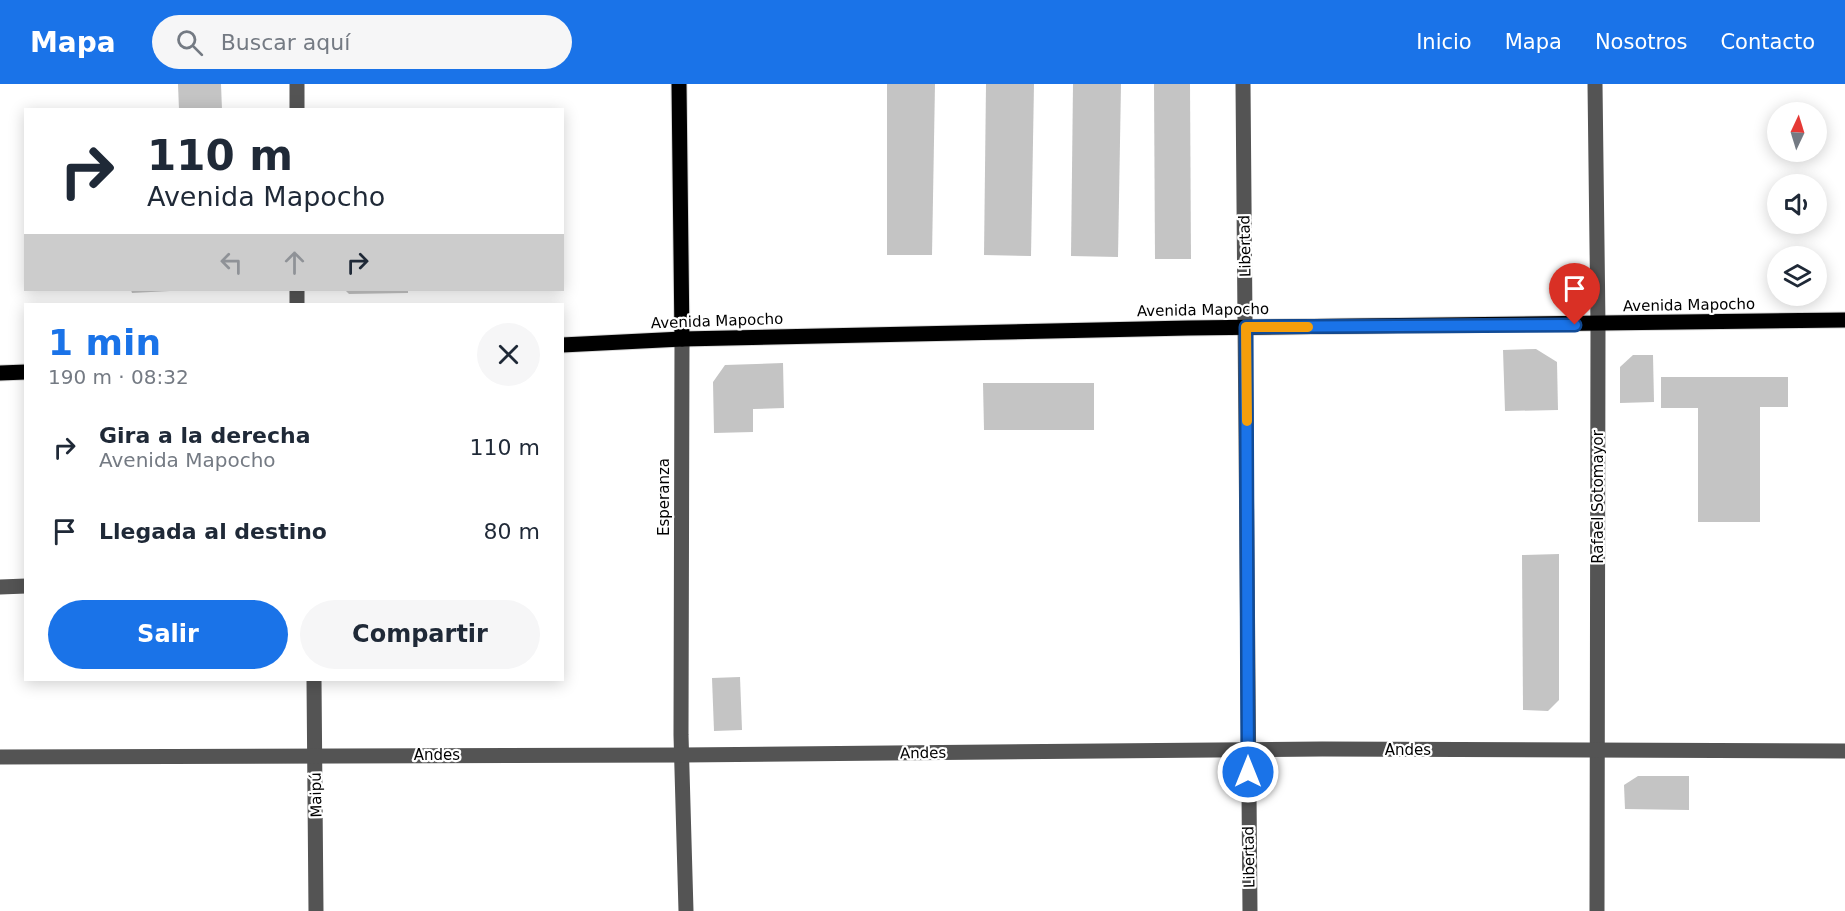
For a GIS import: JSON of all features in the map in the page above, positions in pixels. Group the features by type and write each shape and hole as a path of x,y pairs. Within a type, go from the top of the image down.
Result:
{"main road":[{"name":"Esperanza","path":"679,84 682,339"},
{"name":"Avenida Mapocho","path":"564,345 682,339 1246,327 1598,325 1845,320"},
{"path":"0,373 24,372"}],"street":[{"path":"297,84 297,108"},
{"name":"Libertad","path":"1243,84 1250,911"},
{"name":"Rafael Sotomayor","path":"1595,84 1598,325 1597,911"},
{"name":"Esperanza","path":"682,339 682,755 686,911"},
{"path":"0,587 24,586"},
{"name":"Maipú","path":"314,681 316,911"},
{"name":"Andes","path":"0,757 682,755 1248,750 1845,751"}],"building":[{"path":"178,84 221,84 222,108 179,108"},
{"path":"887,84 935,84 932,255 887,255"},
{"path":"986,84 1034,84 1031,256 984,255"},
{"path":"1073,84 1121,84 1118,257 1071,256"},
{"path":"1154,84 1190,84 1191,259 1155,259"},
{"path":"131,291 170,291 132,293"},
{"path":"346,291 408,291 408,293 349,294"},
{"path":"1536,349 1557,362 1558,410 1505,411 1503,350"},
{"path":"1633,355 1653,355 1654,402 1620,403 1620,367"},
{"path":"783,363 784,408 753,409 753,432 714,433 713,382 725,365"},
{"path":"1661,377 1788,377 1788,407 1760,407 1760,522 1698,522 1698,408 1661,408"},
{"path":"983,383 1094,383 1094,430 984,430"},
{"path":"1559,554 1559,700 1548,711 1523,710 1522,555"},
{"path":"740,677 742,730 714,731 712,678"},
{"path":"1638,776 1689,776 1689,810 1625,809 1624,785"}],"slow traffic":[{"path":"1247,421 1246,327 1308,327"}],"route":[{"path":"1248,772 1246,327 1575,325"}]}
